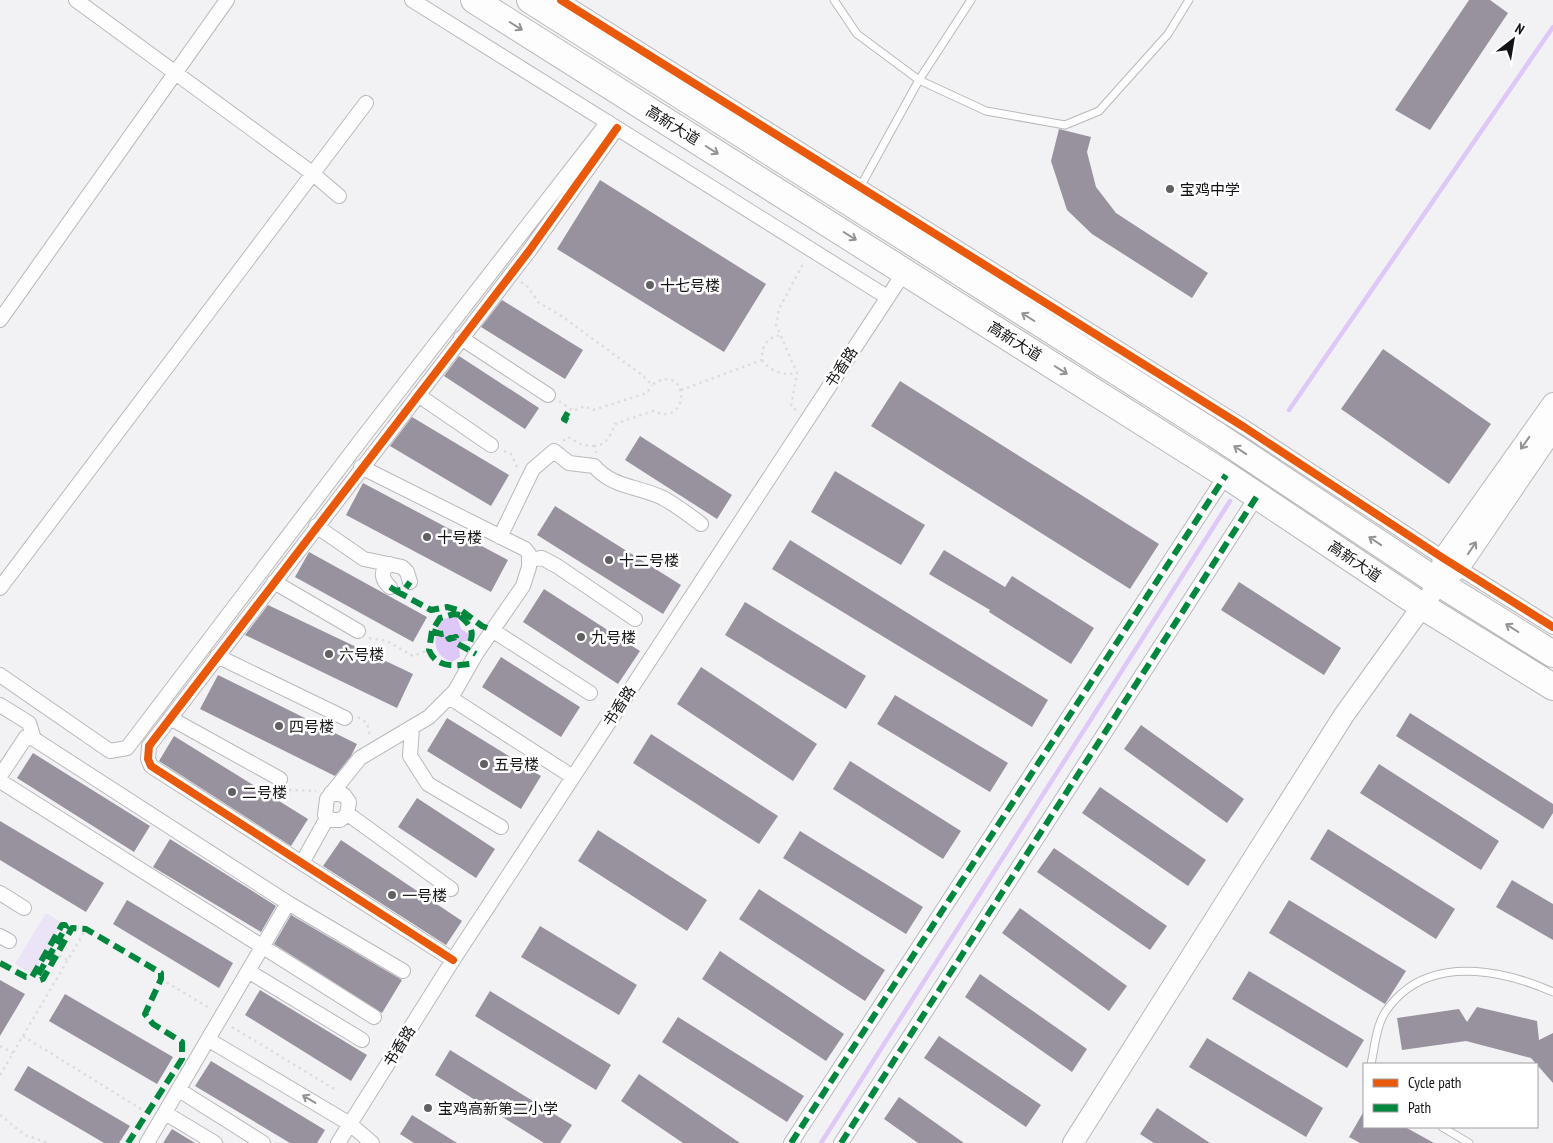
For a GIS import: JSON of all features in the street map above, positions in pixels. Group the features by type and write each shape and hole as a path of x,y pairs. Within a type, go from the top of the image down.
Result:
{"highway":[{"name":"高新大道","path":"474,0 1226,475 1422,606 1553,686"},
{"name":"高新大道","path":"530,0 856,196 1215,434 1447,570 1553,654"}],"main road":[{"path":"1447,570 1553,403"},
{"path":"1073,1143 1344,715 1447,570 1553,430"}],"street":[{"path":"76,0 312,173 339,196"},
{"path":"0,320 227,0"},
{"path":"412,0 887,297"},
{"path":"561,0 856,196"},
{"path":"0,588 366,103"},
{"path":"453,960 151,766 148,759 149,746 510,274 613,125"},
{"path":"0,675 110,751 127,748 364,436 613,125"},
{"name":"书香路","path":"338,1143 453,960 905,271"},
{"path":"461,338 548,395"},
{"path":"418,395 491,445"},
{"path":"500,537 533,469 555,452 569,463 594,466 602,476 619,485 663,498 701,524"},
{"path":"327,818 324,811 329,796 360,758 430,717 449,697 523,586 530,567 525,549 361,467"},
{"path":"791,1143 1226,475"},
{"path":"841,1143 1257,496"},
{"path":"316,526 364,559 402,567 407,572 410,582"},
{"path":"529,560 542,558 557,566 635,619"},
{"path":"390,564 386,567 382,576 383,581 390,587"},
{"path":"1447,570 1553,627"},
{"path":"274,582 358,631"},
{"path":"492,630 590,693"},
{"path":"217,656 344,718"},
{"path":"449,697 573,777"},
{"path":"0,705 29,723 34,739"},
{"path":"170,718 280,779"},
{"path":"412,727 410,756 428,784 501,828"},
{"path":"0,776 26,737 34,739 288,902 402,971"},
{"path":"0,781 374,1017"},
{"path":"327,818 340,820 348,814 350,807 347,798 340,793 329,796"},
{"path":"348,814 451,889"},
{"path":"302,863 327,818"},
{"path":"0,893 24,908"},
{"path":"147,1143 209,1040 288,902"},
{"path":"248,971 362,1040"},
{"path":"209,1040 350,1124 372,1143"},
{"path":"179,1090 263,1143"},
{"path":"163,1117 215,1143"}],"lane":[{"path":"834,0 857,34 920,80 986,110 1065,125 1099,111 1168,34 1189,0"},
{"path":"856,196 920,80 971,0"},
{"path":"1371,1063 1380,1022 1392,1002 1415,982 1449,972 1491,973 1523,979 1553,992"},
{"path":"1444,1128 1469,1143"}],"path":[{"path":"807,419 792,406 797,374 782,335 776,325 779,309 812,250"},
{"path":"510,274 528,287 538,302 563,317 642,375 652,385"},
{"path":"762,360 766,343 772,337 782,335"},
{"path":"762,360 767,366 779,373 797,374"},
{"path":"681,390 762,360"},
{"path":"548,395 564,403 573,411 585,406 593,410 646,393 659,379 669,379 676,383 681,390 682,398 674,410 668,414 652,411 615,424 611,436 601,445 582,445 568,437 555,452"},
{"path":"491,445 511,454 517,468 528,480"},
{"path":"594,466 595,446"},
{"path":"358,631 371,638 387,640 412,656 429,650"},
{"path":"344,718 357,716 366,724 371,738 370,752"},
{"path":"280,779 286,791 298,789 316,791 329,796"},
{"path":"0,1075 86,928"},
{"path":"48,949 67,960"},
{"path":"161,979 223,1015 235,1031 336,1090"},
{"path":"23,1036 163,1117"},
{"path":"0,1046 13,1054"},
{"path":"0,1115 25,1135 48,1143"}],"shaded area":[{"path":"457,617 461,629 472,636 470,640 461,642 459,646 460,657 452,662 440,655 436,644 437,632 442,620"},
{"path":"46,913 63,923 33,974 15,964"}],"building":[{"path":"1469,0 1490,0 1508,13 1430,130 1395,110"},
{"path":"1059,129 1091,137 1087,152 1096,187 1116,213 1208,273 1192,298 1092,234 1067,210 1051,161"},
{"path":"600,180 766,284 724,352 557,249"},
{"path":"502,300 583,350 565,379 481,327"},
{"path":"1383,349 1491,424 1449,484 1341,409"},
{"path":"459,356 539,408 525,429 444,376"},
{"path":"900,381 1159,544 1130,589 871,426"},
{"path":"412,417 509,475 491,506 390,446"},
{"path":"640,436 732,495 717,519 625,460"},
{"path":"835,471 925,525 901,565 811,512"},
{"name":"十号楼","path":"363,483 508,560 491,592 346,515"},
{"name":"十二号楼","path":"555,506 681,585 663,614 537,535"},
{"path":"790,540 1048,700 1032,727 772,569"},
{"path":"944,550 1005,587 1012,576 1094,628 1071,664 989,612 990,610 929,574"},
{"path":"309,552 427,617 413,642 295,577"},
{"path":"1239,582 1341,648 1324,675 1221,610"},
{"name":"九号楼","path":"544,589 640,651 618,684 523,622"},
{"path":"745,602 866,676 846,709 725,635"},
{"name":"六号楼","path":"268,605 413,674 397,708 245,635"},
{"path":"501,657 580,707 561,737 482,687"},
{"path":"701,667 817,744 793,781 677,704"},
{"name":"四号楼","path":"218,675 357,744 351,756 335,776 200,709"},
{"path":"895,695 1008,763 990,792 877,724"},
{"path":"1410,713 1553,804 1553,813 1543,829 1396,736"},
{"name":"五号楼","path":"447,718 541,776 521,809 427,751"},
{"path":"1141,725 1244,799 1227,823 1124,749"},
{"path":"651,734 778,816 759,844 633,763"},
{"name":"二号楼","path":"174,736 308,819 291,846 159,761"},
{"path":"33,753 150,826 134,852 17,778"},
{"path":"850,761 961,831 943,859 833,789"},
{"path":"1379,764 1499,841 1481,870 1360,793"},
{"path":"1100,787 1206,860 1188,886 1082,813"},
{"path":"417,798 495,849 476,878 398,827"},
{"path":"0,821 104,883 86,912 0,860"},
{"path":"1328,829 1455,909 1436,939 1310,859"},
{"path":"598,830 707,900 687,931 578,861"},
{"path":"800,831 923,907 906,934 783,858"},
{"path":"170,839 276,906 261,932 153,867"},
{"name":"一号楼","path":"341,840 462,921 446,945 323,866"},
{"path":"1054,848 1167,926 1150,950 1037,872"},
{"path":"1512,880 1553,904 1553,940 1496,907"},
{"path":"759,889 885,970 865,1001 739,919"},
{"path":"127,900 233,963 219,988 113,924"},
{"path":"1289,900 1406,971 1385,1004 1269,933"},
{"path":"1020,908 1127,986 1109,1011 1002,933"},
{"path":"291,915 402,980 382,1013 274,944"},
{"path":"540,926 637,985 619,1015 521,957"},
{"path":"720,951 844,1034 826,1061 702,979"},
{"path":"1249,971 1364,1040 1347,1068 1232,999"},
{"path":"980,974 1087,1049 1072,1072 965,997"},
{"path":"0,980 25,994 0,1036"},
{"path":"260,990 367,1055 351,1081 245,1015"},
{"path":"490,991 611,1065 596,1090 475,1016"},
{"path":"65,994 173,1057 157,1084 49,1021"},
{"path":"1477,1007 1537,1021 1539,1040 1553,1033 1553,1083 1538,1066 1538,1063 1535,1063 1531,1058 1466,1041 1402,1050 1397,1018 1459,1009 1467,1022"},
{"path":"678,1017 804,1096 787,1122 662,1042"},
{"path":"939,1036 1041,1105 1026,1127 924,1058"},
{"path":"1207,1038 1323,1108 1306,1137 1189,1067"},
{"path":"450,1050 572,1125 560,1143 544,1143 435,1075"},
{"path":"211,1061 325,1130 317,1143 290,1143 195,1086"},
{"path":"28,1066 130,1126 119,1143 104,1143 14,1090"},
{"path":"639,1074 740,1143 683,1143 621,1101"},
{"path":"899,1097 964,1143 918,1143 884,1119"},
{"path":"1157,1108 1210,1143 1154,1143 1140,1134"},
{"path":"1363,1113 1363,1128 1407,1128 1434,1143 1360,1143 1349,1137"},
{"path":"412,1115 457,1143 414,1143 400,1134"},
{"path":"172,1129 195,1143 163,1143"}],"waterway":[{"path":"1289,410 1553,27"},
{"path":"821,1143 1230,501"}],"marked path":[{"path":"568,421 564,419 570,409"},
{"path":"791,1143 1226,475"},
{"path":"841,1143 1257,496"},
{"path":"390,587 396,591 405,589 410,582"},
{"path":"396,591 431,610 447,607 462,611 482,626 492,630"},
{"path":"460,615 454,614 440,618 432,631 441,634 446,633 449,639 456,637 458,644 476,654"},
{"path":"460,616 470,627 472,635 467,649"},
{"path":"432,631 429,650 436,660 452,665 470,664"},
{"path":"0,963 26,977 32,977 62,925 65,925 66,927 38,975 40,980 43,979 72,928 86,929 161,973 161,979 145,1014 153,1024 182,1042 182,1059 128,1143"}],"cycle path":[{"path":"561,0 1244,427 1443,558 1553,627"},
{"path":"453,960 151,766 148,759 149,746 529,251 617,128"}],"place":[{"name":"宝鸡中学","path":"1170,189"},
{"name":"十七号楼","path":"650,285"},
{"name":"十号楼","path":"427,537"},
{"name":"十二号楼","path":"609,560"},
{"name":"九号楼","path":"581,637"},
{"name":"六号楼","path":"329,654"},
{"name":"四号楼","path":"279,726"},
{"name":"五号楼","path":"484,764"},
{"name":"二号楼","path":"232,792"},
{"name":"一号楼","path":"392,895"},
{"name":"宝鸡高新第二小学","path":"428,1108"}]}
